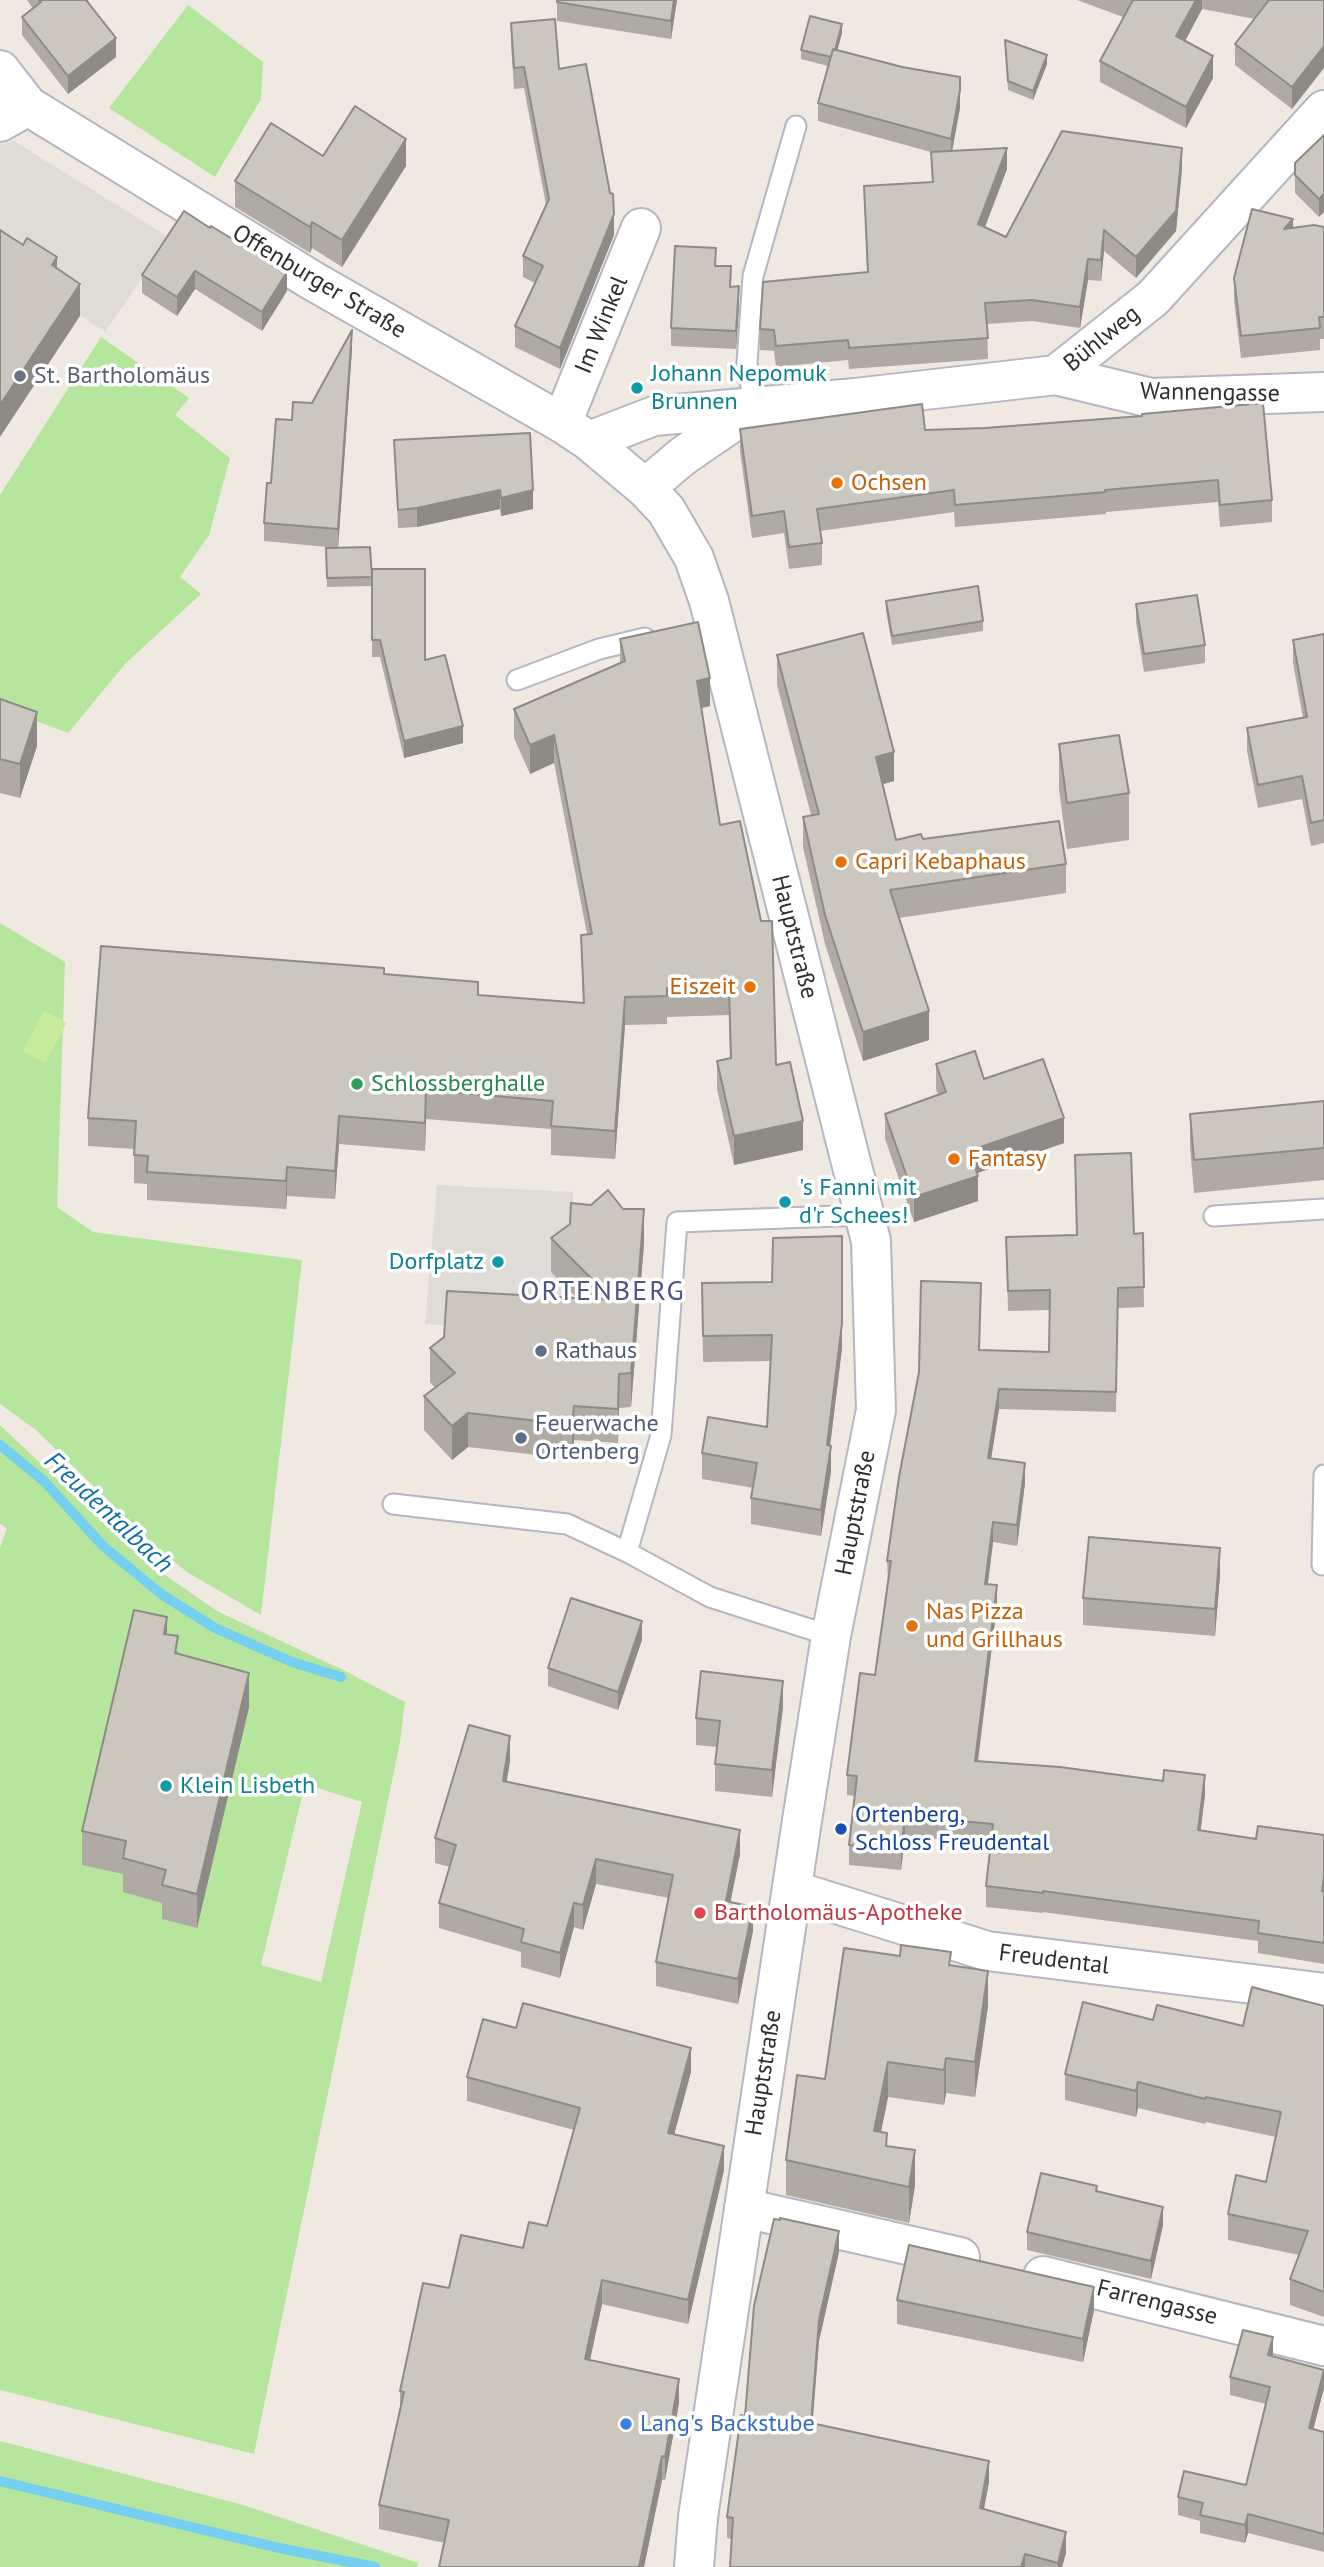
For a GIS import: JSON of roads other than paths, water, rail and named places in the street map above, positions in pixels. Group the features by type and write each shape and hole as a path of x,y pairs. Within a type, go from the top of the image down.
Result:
{"street":[{"name":"Offenburger Straße","path":"0,70 14,114 576,432 645,488"},
{"name":"Bühlweg","path":"576,432 654,416 755,408 1056,375 1153,298 1324,110"},
{"name":"Im Winkel","path":"576,432 641,228"},
{"name":"Wannengasse","path":"1056,375 1151,398 1324,392"},
{"name":"Bühlweg","path":"645,488 682,456 755,408"},
{"name":"Hauptstraße","path":"645,488 666,510 694,558 708,623 871,1241 876,1410 831,1636 698,2516 694,2567"},
{"name":"Freudental","path":"792,1890 987,1951 1324,1993"},
{"name":"Farrengasse","path":"744,2208 1101,2289 1324,2346"}],"lane":[{"path":"755,408 747,363 752,276 796,126"},
{"path":"517,680 599,649 663,633"},
{"path":"1214,1216 1324,1209"},
{"path":"627,1552 661,1435 677,1222 863,1215"},
{"path":"1322,1566 1324,1475"},
{"path":"393,1504 567,1524 627,1552 710,1597 831,1636"}],"waterway":[{"name":"Freudentalbach","path":"0,1445 44,1481 103,1546 161,1594 215,1628 292,1662 341,1677"},
{"path":"0,2481 279,2548 375,2567"}],"place":[{"name":"St. Bartholomäus","path":"20,376"},
{"name":"Johann Nepomuk Brunnen","path":"637,388"},
{"name":"Ochsen","path":"837,483"},
{"name":"Capri Kebaphaus","path":"841,862"},
{"name":"Eiszeit","path":"750,987"},
{"name":"Schlossberghalle","path":"357,1084"},
{"name":"Fantasy","path":"954,1159"},
{"name":"'s Fanni mit d'r Schees!","path":"785,1202"},
{"name":"Dorfplatz","path":"498,1262"},
{"name":"Rathaus","path":"541,1351"},
{"name":"Feuerwache Ortenberg","path":"521,1438"},
{"name":"Nas Pizza und Grillhaus","path":"912,1626"},
{"name":"Klein Lisbeth","path":"166,1786"},
{"name":"Ortenberg, Schloss Freudental","path":"841,1829"},
{"name":"Bartholomäus-Apotheke","path":"700,1913"},
{"name":"Lang's Backstube","path":"626,2424"}],"district":[{"name":"ORTENBERG","path":"603,1292"}]}
